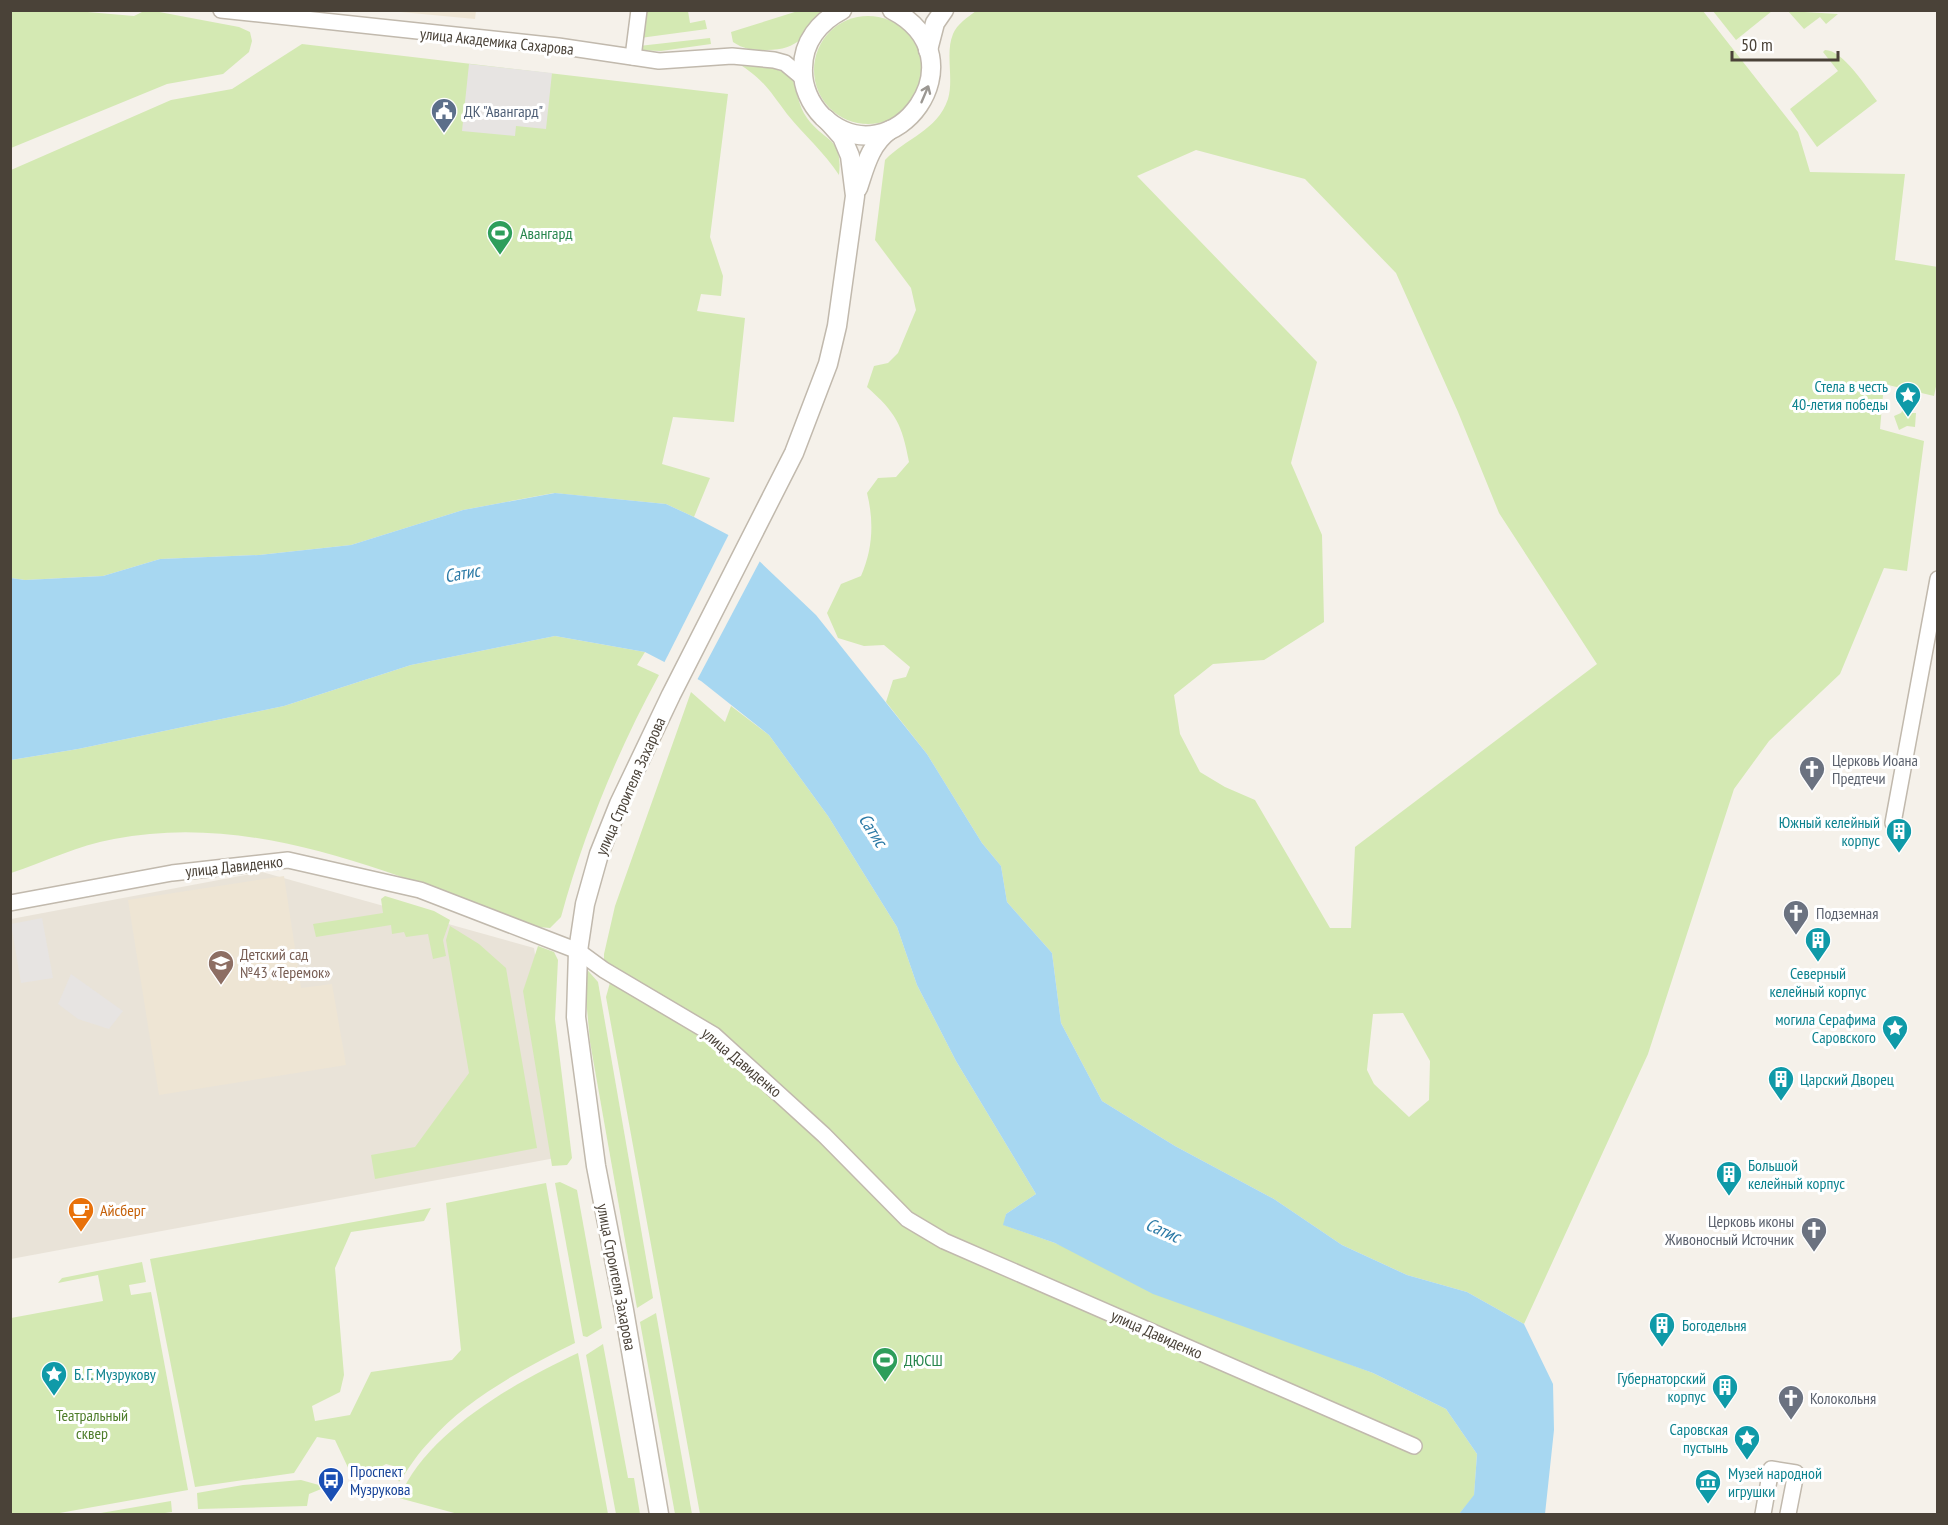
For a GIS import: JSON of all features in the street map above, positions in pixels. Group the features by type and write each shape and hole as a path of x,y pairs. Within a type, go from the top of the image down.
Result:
{"street":[{"name":"улица Академика Сахарова","path":"221,10 558,46 659,61 732,56 774,60 785,63 803,78"},
{"path":"633,57 639,10"},
{"path":"774,60 796,52 820,25 842,10"},
{"path":"811,37 804,57 803,78 808,97 826,120 860,134 872,134 896,128 916,111 928,89 931,63 928,50 913,25 892,10"},
{"path":"928,50 935,23 944,10"},
{"name":"улица Строителя Захарова","path":"826,120 842,136 850,156 855,196"},
{"name":"улица Строителя Захарова","path":"659,1515 624,1310 596,1166 576,1017 578,951 585,904 599,854 619,804 671,695 794,453 828,364 837,326 855,196 867,160 876,144 896,128"},
{"path":"1893,823 1938,579"},
{"name":"улица Давиденко","path":"10,903 172,873 288,860 420,890 578,951 604,970 714,1035 824,1135 907,1219 944,1241 1414,1446"},
{"path":"1763,1515 1771,1469 1796,1473 1788,1515"}],"shaded area":[{"path":"390,11 476,11 475,19"},
{"path":"469,64 552,73 546,129 516,126 515,136 462,131"},
{"path":"262,872 534,948 566,1156 11,1259 11,919"},
{"name":"Детский сад №43 «Теремок»","path":"284,876 301,988 332,984 346,1065 159,1095 128,900"},
{"path":"42,918 53,978 21,983 11,924"},
{"path":"71,974 123,1011 109,1029 78,1019 58,1004"}],"green space":[{"path":"11,11 76,11 134,16 144,11 154,11 239,27 250,32 252,41 249,52 223,74 167,84 11,148"},
{"path":"643,11 688,11 690,23 705,20 707,29 640,38"},
{"path":"798,11 825,11 800,40 785,48 760,50 744,48 733,42 731,32"},
{"path":"976,11 1703,11 1798,132 1810,172 1905,174 1895,260 1938,267 1938,377 1934,396 1884,384 1880,429 1924,441 1907,571 1884,568 1840,674 1769,741 1734,789 1648,1054 1524,1324 1467,1292 1407,1275 1342,1245 1274,1199 1175,1146 1102,1101 1061,1023 1052,953 1007,902 1001,866 982,843 927,754 886,702 893,680 906,677 910,667 884,645 864,646 838,638 827,613 841,584 861,576 865,566 871,535 871,514 867,493 878,478 896,477 909,462 904,438 896,420 885,404 867,387 874,366 888,363 898,353 916,310 911,288 875,240 885,160 929,127 943,110 950,91 950,49 953,34 960,24","holes":["1196,150 1305,179 1396,273 1458,412 1499,513 1597,664 1355,847 1351,928 1330,928 1255,800 1225,787 1200,772 1180,734 1174,695 1213,664 1264,660 1324,622 1322,535 1291,463 1317,362 1137,176","1403,1013 1430,1061 1429,1100 1409,1117 1374,1084 1367,1070 1373,1014"]},
{"path":"1713,11 1772,11 1736,40"},
{"path":"1788,11 1838,14 1826,24 1820,17 1804,29"},
{"path":"868,16 889,20 906,32 918,49 922,70 918,91 906,108 889,120 868,124 847,120 830,108 818,91 814,70 818,49 830,32 847,20"},
{"path":"710,38 711,44 661,51 637,50 639,46"},
{"path":"302,44 728,94 710,237 723,276 721,296 701,294 697,311 745,318 734,422 673,417 662,464 710,478 694,517 666,504 554,493 463,510 351,545 259,555 160,559 103,576 25,580 11,578 11,170 171,100 232,89"},
{"path":"1825,50 1846,62 1877,101 1817,147 1790,109 1838,71 1823,52"},
{"path":"742,66 770,67 791,75 807,118 835,146 840,162 839,175 767,88"},
{"path":"1904,407 1911,413 1916,413 1915,427 1907,426 1899,430 1894,416 1901,413"},
{"path":"555,636 645,652 637,665 659,675 629,733 603,793 580,855 561,917 550,928 539,927 331,854 277,842 223,834 169,833 114,839 75,849 11,873 11,760 78,749 284,706 411,665"},
{"path":"691,692 725,722 731,706 769,735 828,816 897,927 917,985 956,1061 1036,1194 1006,1214 1004,1225 1055,1243 1304,1347 1373,1373 1446,1409 1477,1454 1474,1496 1459,1514 700,1514 606,997 611,979 604,970 604,954 615,906"},
{"path":"385,896 434,911 450,920 443,940 446,956 433,959 428,934 406,937 404,932 392,934 391,925 316,937 313,924 383,913 381,899"},
{"path":"450,926 479,944 506,968 537,1148 375,1179 371,1155 415,1147 469,1073 446,940"},
{"path":"538,946 554,952 558,960 555,1019 572,1158 567,1165 552,1166 523,991"},
{"path":"583,965 598,982 653,1298 637,1308 590,1042"},
{"path":"560,1182 577,1190 602,1328 587,1337 583,1336 555,1183"},
{"path":"546,1183 575,1343 517,1373 461,1411 426,1446 399,1482 393,1466 386,1464 362,1477 352,1476 335,1440 317,1437 294,1473 195,1487 150,1259 431,1208 424,1221 351,1232 335,1268 344,1375 340,1392 312,1406 315,1421 350,1415 371,1372 452,1360 461,1350 446,1203"},
{"name":"Театральный сквер","path":"142,1262 146,1282 129,1285 131,1295 151,1292 188,1490 54,1514 11,1514 11,1318 103,1301 98,1275 58,1283 62,1278"},
{"path":"656,1313 692,1514 675,1514 640,1322"},
{"path":"603,1344 628,1478 634,1478 640,1514 616,1514 586,1355"},
{"path":"578,1353 608,1514 458,1514 399,1498 412,1474 430,1451 452,1430 476,1411 528,1378"},
{"path":"301,1480 326,1487 309,1494 307,1506 198,1509 197,1493 243,1485"},
{"path":"171,1501 172,1512 95,1514"}],"water":[{"name":"Сатис","path":"555,493 666,504 694,517 736,539 816,615 927,754 982,843 1001,866 1007,902 1052,953 1061,1023 1102,1101 1175,1146 1274,1199 1342,1245 1407,1275 1467,1292 1524,1324 1553,1384 1554,1430 1545,1514 1459,1514 1474,1495 1477,1454 1446,1409 1373,1373 1153,1294 1055,1243 1003,1225 1006,1214 1036,1194 956,1061 917,985 897,927 828,816 769,735 701,681 645,652 555,636 411,665 284,706 78,749 11,760 11,578 25,580 103,576 160,559 259,555 351,545 463,510"}],"pier":[{"path":"730,532 761,559 696,682 663,665"}],"place":[{"name":"ДК \"Авангард\"","path":"444,134"},
{"name":"Авангард","path":"500,256"},
{"name":"Стела в честь 40-летия победы","path":"1908,418"},
{"name":"Церковь Иоана Предтечи","path":"1812,792"},
{"name":"Южный келейный корпус","path":"1899,854"},
{"name":"Подземная","path":"1796,936"},
{"name":"Северный келейный корпус","path":"1818,963"},
{"name":"Детский сад №43 «Теремок»","path":"221,986"},
{"name":"могила Серафима Саровского","path":"1895,1051"},
{"name":"Царский Дворец","path":"1781,1102"},
{"name":"Большой келейный корпус","path":"1729,1197"},
{"name":"Айсберг","path":"81,1233"},
{"name":"Церковь иконы Живоносный Источник","path":"1814,1253"},
{"name":"Богодельня","path":"1662,1348"},
{"name":"ДЮСШ","path":"885,1383"},
{"name":"Б. Г. Музрукову","path":"54,1397"},
{"name":"Губернаторский корпус","path":"1725,1410"},
{"name":"Колокольня","path":"1791,1421"},
{"name":"Саровская пустынь","path":"1747,1461"},
{"name":"Проспект Музрукова","path":"331,1503"},
{"name":"Музей народной игрушки","path":"1708,1505"}]}
